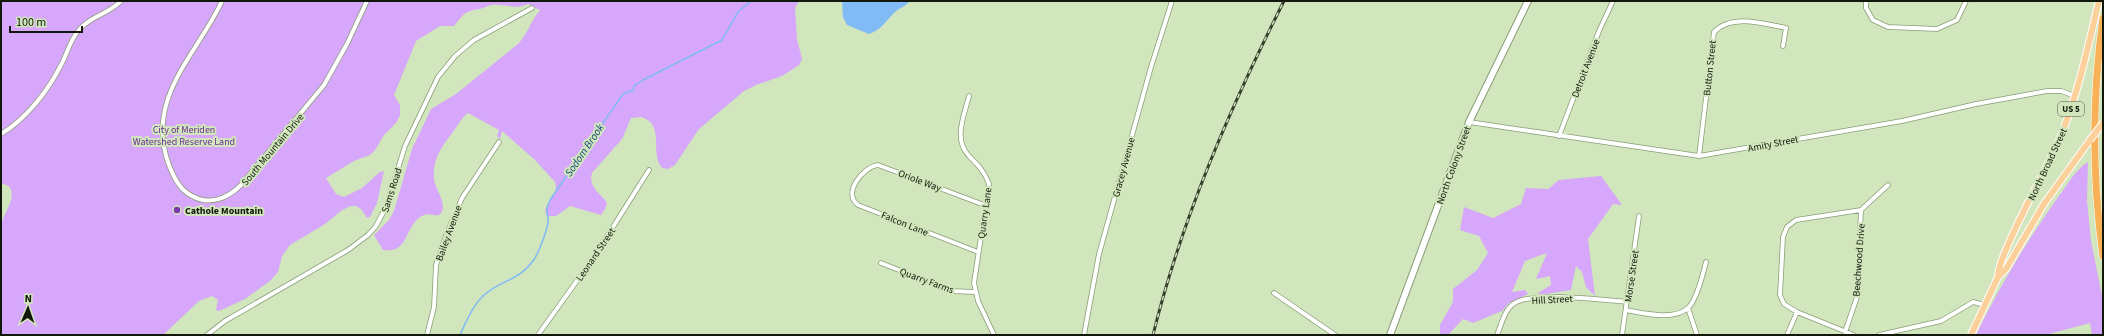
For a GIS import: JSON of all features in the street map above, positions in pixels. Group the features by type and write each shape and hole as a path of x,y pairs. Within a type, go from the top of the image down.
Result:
{"highway":[{"path":"2103,18 2097,74 2095,121 2096,188 2103,256"}],"main road":[{"name":"North Colony Street","path":"1391,335 1469,122 1528,1"},
{"name":"North Broad Street","path":"1972,335 1998,277 1999,267 2024,211 2055,150 2075,96 2099,1"},
{"name":"North Broad Street","path":"1998,277 2006,269 2036,217 2103,123"},
{"path":"2024,211 2036,217"}],"street":[{"path":"1,134 13,125 49,86 62,64 73,37 83,25 121,1"},
{"name":"South Mountain Drive","path":"222,1 176,77 166,110 163,131 168,161 178,183 193,197 209,201 226,197 242,185 316,97 340,58 367,1"},
{"name":"Gracey Avenue","path":"1084,335 1103,238 1151,67 1172,1"},
{"name":"Detroit Avenue","path":"1559,136 1599,31 1613,1"},
{"path":"1866,1 1866,8 1873,20 1888,27 1938,29 1957,20 1966,1"},
{"name":"Sams Road","path":"208,335 225,321 348,250 368,235 376,226 386,207 410,135 432,88 446,66 474,40 532,8"},
{"name":"Button Street","path":"1699,156 1714,32 1720,27 1744,22 1758,22 1786,28 1783,46"},
{"name":"Amity Street","path":"1469,122 1699,156 1902,121 1976,104 2047,91 2061,91 2075,96"},
{"name":"Quarry Lane","path":"969,96 961,125 961,139 964,150 987,178 989,190 978,252 975,292 994,335"},
{"name":"Bailey Avenue","path":"427,335 434,307 436,265 447,233 462,198 499,142"},
{"name":"Oriole Way","path":"858,181 869,168 878,165 986,206"},
{"name":"Leonard Street","path":"538,335 594,257 649,170"},
{"name":"Falcon Lane","path":"858,181 851,194 854,202 858,205 978,252"},
{"path":"1854,335 1797,312 1784,304 1780,295 1783,237 1787,227 1796,220 1861,210 1888,185"},
{"name":"Beechwood Drive","path":"1845,332 1857,297 1861,210"},
{"name":"Morse Street","path":"1622,335 1639,216"},
{"path":"1626,310 1653,315 1671,315 1688,308 1698,293 1706,262"},
{"name":"Quarry Farms","path":"880,263 952,291 975,292"},
{"path":"1274,293 1335,335"},
{"name":"Hill Street","path":"1497,335 1507,311 1517,301 1562,296 1627,302"},
{"path":"1879,335 1941,322 1972,302 1985,305"},
{"path":"1688,308 1697,335"},
{"path":"1787,335 1797,312"}],"green space":[{"name":"City of Meriden Watershed Reserve Land","path":"1,1 799,1 795,8 797,39 802,59 799,65 782,76 744,91 699,129 675,165 668,169 662,168 658,162 653,126 649,121 641,117 631,118 622,139 592,173 591,178 595,190 607,203 601,215 570,206 556,216 547,216 545,210 556,189 555,182 535,160 502,131 500,139 497,136 499,130 468,113 462,119 439,152 435,165 434,179 443,203 442,212 439,215 426,214 417,219 403,243 392,250 383,250 374,235 389,220 394,211 412,149 431,109 456,94 518,44 540,10 528,4 518,7 494,4 470,11 462,16 454,26 440,26 416,41 394,95 400,105 400,115 396,123 384,135 375,150 370,155 354,161 326,178 336,194 344,197 362,188 380,172 384,171 377,203 370,217 367,218 362,210 356,206 351,206 342,210 325,224 290,245 282,256 278,272 271,280 245,299 219,311 216,310 218,300 212,296 199,301 163,335 1,335 1,227 12,196 9,186 1,183"},
{"path":"2088,162 2087,201 2091,241 2103,301 2103,335 2092,335 2090,323 2045,335 1976,335 2004,281 2036,229 2072,178 2083,165"},
{"path":"1601,176 1622,205 1613,204 1588,239 1595,296 1586,287 1582,272 1576,266 1571,290 1540,295 1538,293 1551,285 1550,276 1536,279 1547,253 1525,261 1512,292 1525,290 1528,294 1509,303 1502,311 1473,323 1463,319 1448,335 1440,335 1440,325 1453,302 1453,289 1477,270 1488,253 1479,236 1460,230 1464,207 1493,218 1521,204 1526,188 1548,189 1559,180"}],"water":[{"path":"842,1 910,1 894,13 880,28 869,34 847,25 843,17"}],"waterway":[{"name":"Sodom Brook","path":"460,335 467,319 480,299 497,286 517,276 529,266 535,258 541,246 547,227 547,210 550,200 623,94 634,90 634,86 643,80 722,40 738,12 751,1"}],"railway":[{"path":"1153,335 1178,248 1209,164 1226,123 1284,1"}],"place":[{"name":"Cathole Mountain","path":"177,210"}]}
